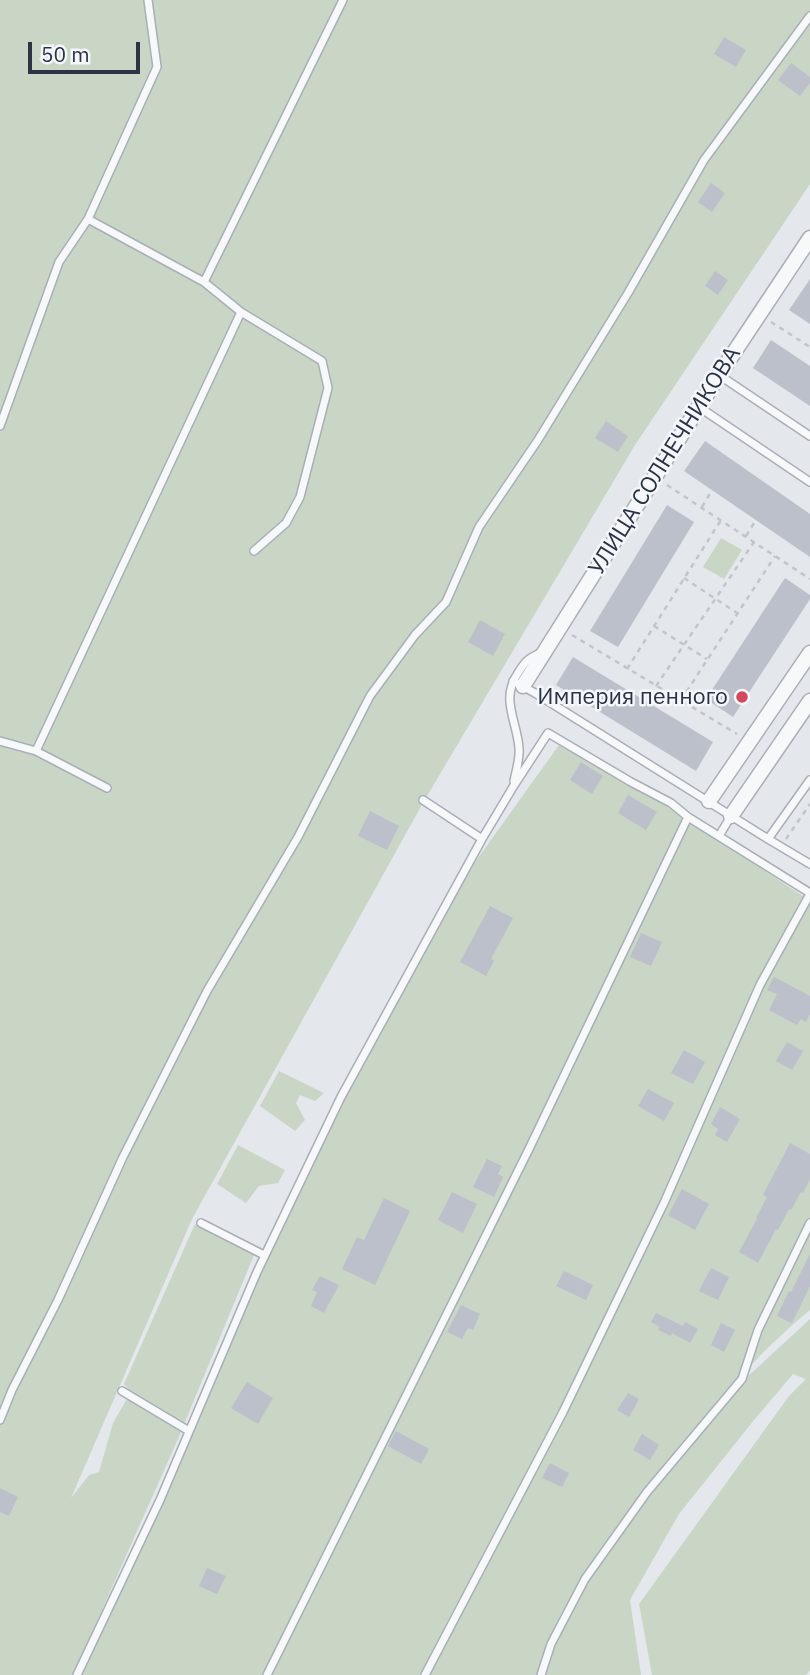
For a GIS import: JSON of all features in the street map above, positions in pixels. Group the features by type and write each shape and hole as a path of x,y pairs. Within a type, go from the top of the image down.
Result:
{"street":[{"name":"УЛИЦА СОЛНЕЧНИКОВА","path":"518,683 546,650 719,375 810,238"},
{"path":"709,801 810,653"},
{"path":"731,816 810,701"}],"lane":[{"path":"0,426 59,262 88,219 157,67 148,0"},
{"path":"204,282 343,0"},
{"path":"0,1420 123,1157 206,992 298,837 369,696 415,635 446,602 480,527 538,440 628,293 704,160 810,16"},
{"path":"88,219 204,282 241,312 322,361 328,388 300,497 286,523 254,551"},
{"path":"36,751 241,312"},
{"path":"719,375 810,436"},
{"path":"699,407 810,482"},
{"path":"513,787 519,753 517,732 510,708 510,686 518,683 810,864"},
{"path":"78,1675 160,1500 264,1255 341,1097 482,839 548,733 671,803 688,817 810,893 760,985 664,1203 563,1412 425,1675"},
{"path":"0,741 36,751 107,788"},
{"path":"768,839 810,780"},
{"path":"423,800 482,839"},
{"path":"719,836 731,816"},
{"path":"267,1675 529,1149 688,817"},
{"path":"201,1223 264,1255"},
{"path":"541,1675 551,1644 585,1579 647,1492 742,1379 758,1331 810,1223"},
{"path":"122,1391 189,1431"}],"path":[{"path":"771,323 810,347"},
{"path":"667,485 810,579"},
{"path":"702,507 712,490"},
{"path":"627,669 721,520"},
{"path":"746,536 756,520"},
{"path":"656,686 754,542"},
{"path":"681,700 775,556"},
{"path":"684,578 738,613"},
{"path":"654,626 707,659"},
{"path":"572,635 737,734"},
{"path":"786,839 810,804"}],"green space":[{"path":"0,0 810,0 810,184 635,445 424,801 192,1219 71,1498 89,1475 99,1472 113,1423 131,1392 124,1384 195,1224 254,1255 178,1439 73,1675 0,1675"},
{"path":"721,538 742,550 724,579 703,567"},
{"path":"559,745 668,807 684,821 721,841 810,901 810,1310 777,1339 731,1387 668,1460 611,1534 563,1612 547,1643 538,1675 81,1675 259,1273 344,1098 468,872"},
{"path":"279,1071 324,1093 315,1101 300,1095 296,1103 305,1120 295,1131 260,1106"},
{"path":"238,1145 285,1170 278,1183 259,1186 246,1203 217,1184"},
{"path":"810,1319 810,1670 806,1675 652,1675 639,1604 789,1396 806,1379 793,1374 679,1514 630,1600 641,1675 544,1675 553,1645 587,1580 648,1494 744,1380"}],"building":[{"path":"724,37 746,50 736,67 714,54"},
{"path":"791,63 810,77 810,83 800,96 778,80"},
{"path":"711,183 725,193 712,212 698,202"},
{"path":"715,271 728,280 718,295 705,286"},
{"path":"810,279 810,324 789,310"},
{"path":"771,340 810,366 810,406 753,368"},
{"path":"606,421 628,436 618,452 595,438"},
{"path":"705,441 810,514 810,557 684,471"},
{"path":"667,505 694,522 618,647 590,631"},
{"path":"785,578 810,595 810,599 733,717 706,699"},
{"path":"480,620 505,634 493,656 468,642"},
{"path":"573,657 713,742 696,771 556,685"},
{"path":"581,762 603,776 592,794 570,780"},
{"path":"628,795 657,812 646,830 618,813"},
{"path":"370,811 399,826 387,850 358,836"},
{"path":"490,906 513,918 491,959 494,961 486,976 460,962"},
{"path":"641,933 662,942 651,966 630,957"},
{"path":"774,977 810,996 810,1014 806,1022 801,1019 797,1025 769,1010 777,994 767,990"},
{"path":"787,1042 803,1051 792,1070 776,1061"},
{"path":"684,1050 705,1062 693,1084 671,1073"},
{"path":"648,1089 674,1103 664,1121 638,1106"},
{"path":"720,1107 740,1119 727,1142 715,1135 718,1129 711,1124"},
{"path":"790,1143 810,1154 810,1179 778,1230 776,1229 758,1263 739,1252 767,1197 763,1195"},
{"path":"487,1159 502,1166 498,1174 503,1177 494,1197 473,1187"},
{"path":"682,1189 709,1204 695,1230 668,1215"},
{"path":"452,1192 477,1204 463,1233 438,1220"},
{"path":"384,1198 410,1211 375,1285 342,1269 357,1237 364,1240"},
{"path":"810,1254 810,1286 792,1323 777,1316"},
{"path":"711,1268 729,1277 718,1300 699,1291"},
{"path":"564,1271 593,1285 586,1300 556,1286"},
{"path":"320,1276 339,1285 324,1313 311,1306 317,1292 312,1290"},
{"path":"461,1305 480,1314 473,1330 468,1328 462,1339 447,1332"},
{"path":"656,1313 683,1326 685,1322 698,1329 690,1343 672,1333 671,1336 658,1330 660,1327 651,1322"},
{"path":"721,1323 735,1330 724,1352 711,1345"},
{"path":"247,1382 273,1398 258,1424 231,1408"},
{"path":"628,1393 639,1399 629,1417 617,1410"},
{"path":"396,1431 429,1449 421,1464 388,1446"},
{"path":"642,1434 659,1445 650,1460 633,1450"},
{"path":"550,1463 569,1473 562,1487 542,1478"},
{"path":"0,1488 18,1497 9,1516 0,1512"},
{"path":"207,1568 226,1576 217,1594 199,1586"}],"place":[{"name":"Империя пенного","path":"742,697"}]}
